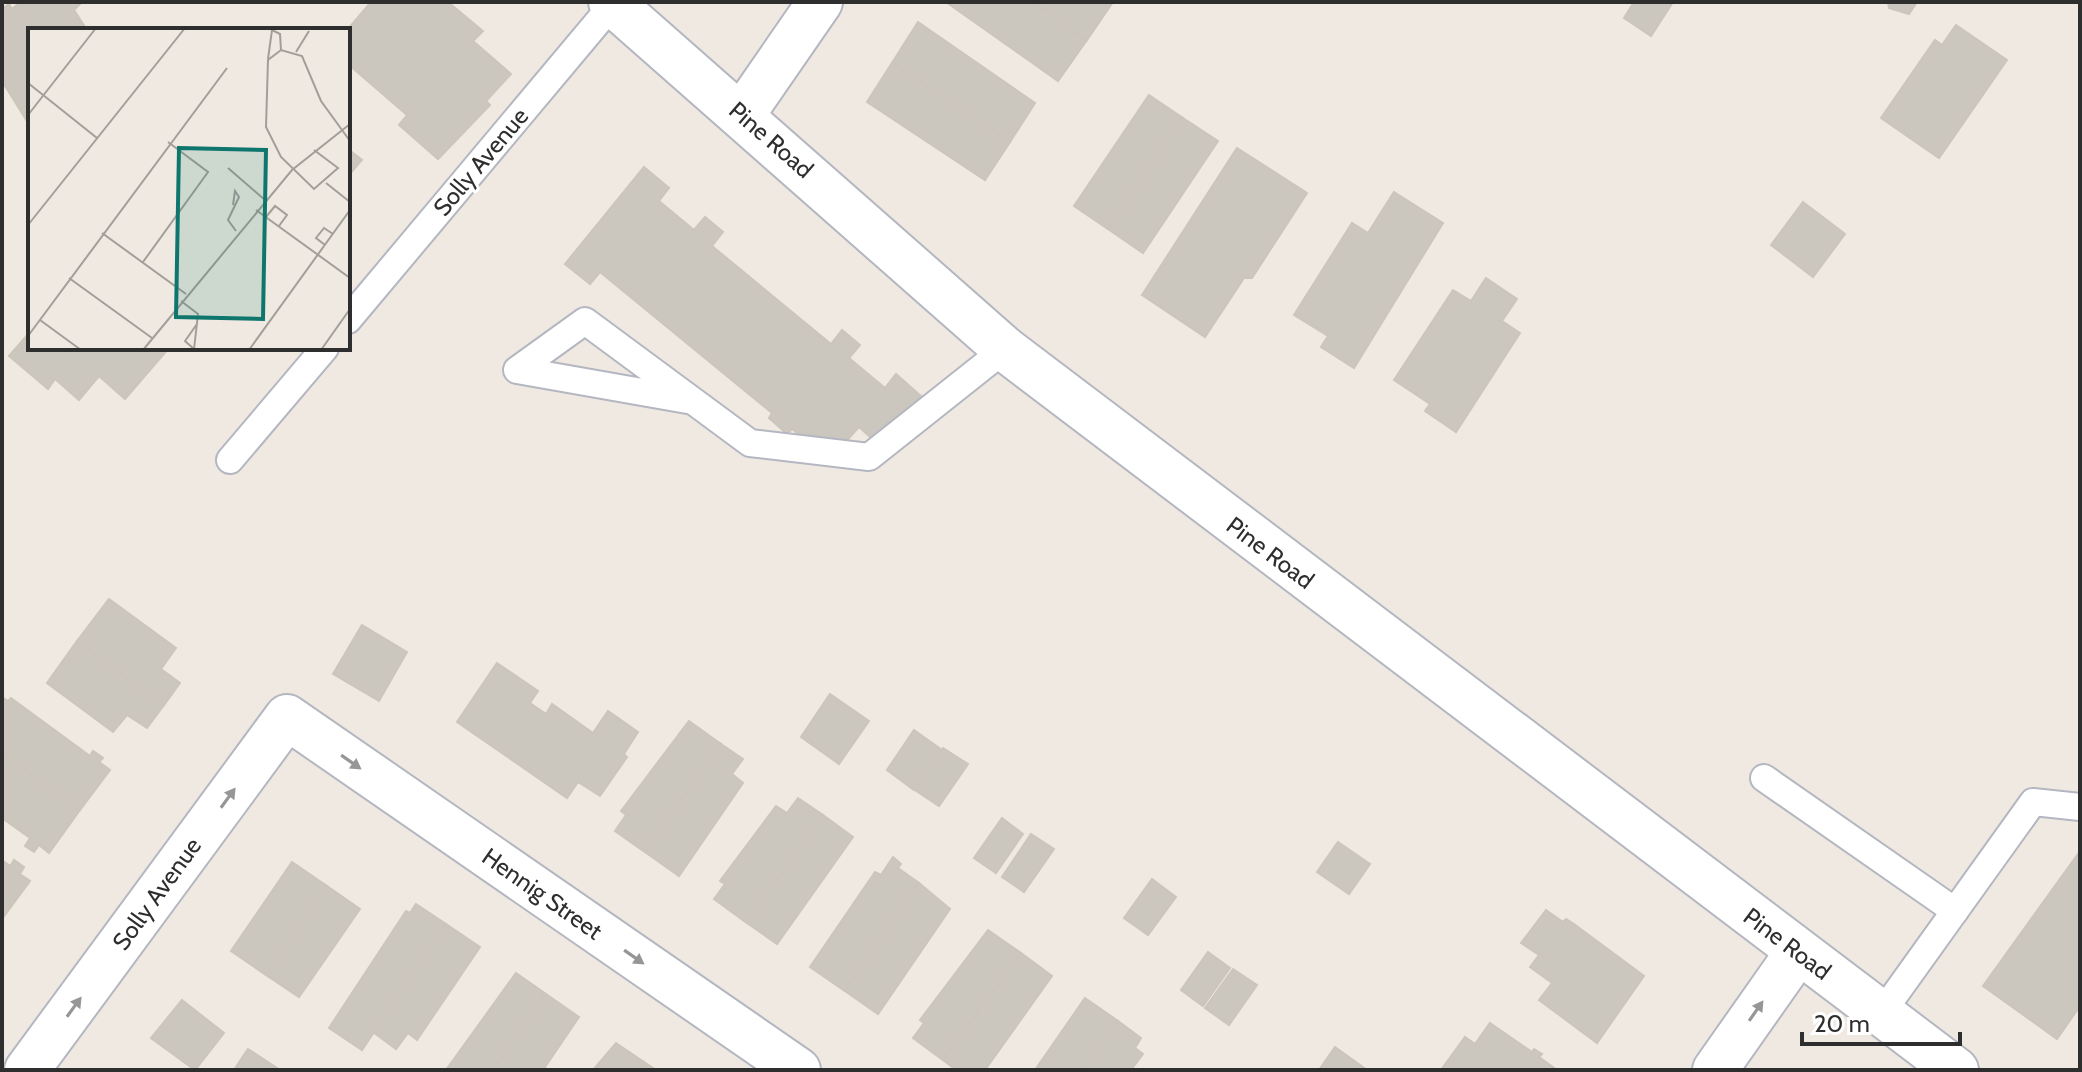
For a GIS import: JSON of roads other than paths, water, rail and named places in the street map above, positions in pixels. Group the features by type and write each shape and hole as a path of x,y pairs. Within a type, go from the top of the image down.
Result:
{"street":[{"path":"742,115 820,2"},
{"name":"Pine Road","path":"612,3 1005,349 1610,811 1956,1070"},
{"name":"Solly Avenue","path":"27,1070 287,717"},
{"name":"Hennig Street","path":"287,717 798,1070"},
{"path":"1715,1070 1798,952"}],"lane":[{"name":"Solly Avenue","path":"350,318 612,3"},
{"path":"693,401 517,370 585,321 750,443 869,457 1005,349"},
{"path":"230,460 323,350"},
{"path":"1764,778 1955,911"},
{"path":"1881,1014 2033,802 2080,807"}]}
